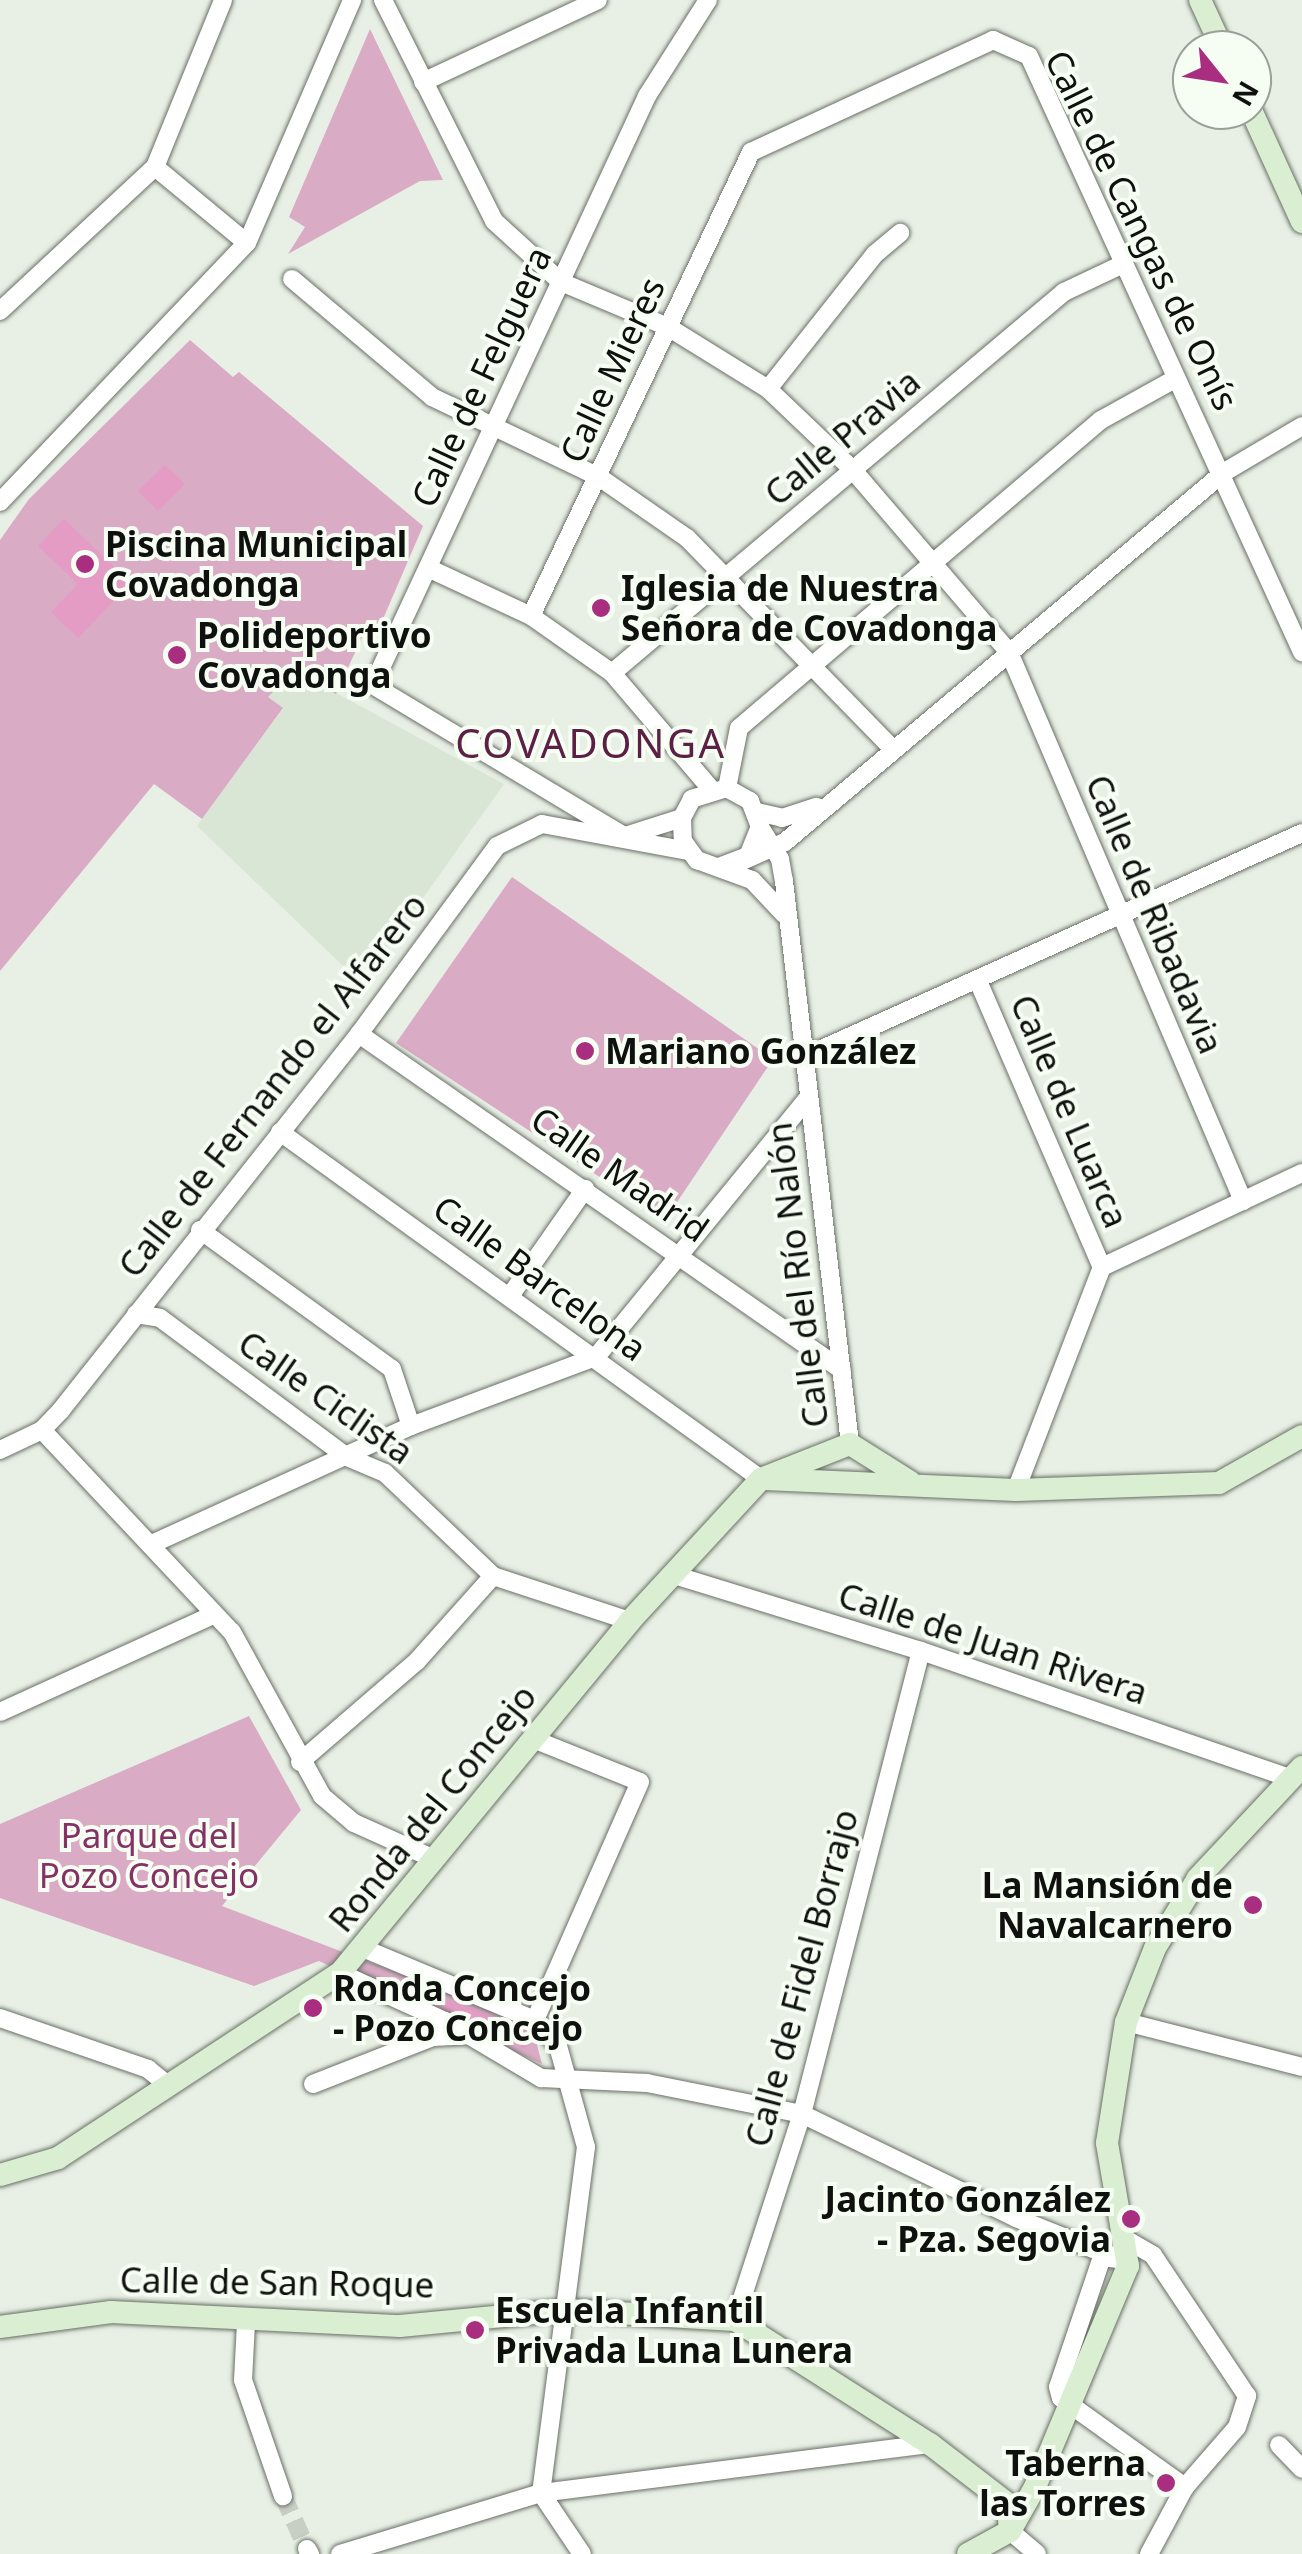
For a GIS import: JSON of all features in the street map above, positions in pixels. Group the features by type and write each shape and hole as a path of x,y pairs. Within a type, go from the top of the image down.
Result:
{"street":[{"path":"0,311 155,167 222,0"},
{"path":"0,502 247,243 352,0"},
{"name":"Calle de Ribadavia","path":"383,0 494,221 561,282 668,327 768,389 852,468 1009,652 1243,1200"},
{"path":"423,82 570,6 598,0"},
{"name":"Calle de Felguera","path":"624,836 373,685 647,96 708,0"},
{"path":"1200,0 1214,30"},
{"name":"Calle de Cangas de Onís","path":"751,152 993,40 1029,56 1302,652"},
{"path":"1259,130 1302,222"},
{"name":"Calle Mieres","path":"531,616 751,152"},
{"path":"155,167 247,243"},
{"path":"768,389 875,254 900,234"},
{"name":"Calle Pravia","path":"612,674 1064,292 1123,264"},
{"path":"292,280 432,396 492,430 599,476 730,576 808,668 891,747"},
{"path":"787,919 764,888 688,852 682,818 692,799 719,788 739,728 1101,420 1175,379"},
{"name":"Calle del Río Nalón","path":"740,862 772,848 801,826 1223,473 1302,426"},
{"path":"428,568 531,616 612,674 719,788 759,819 782,818 826,802"},
{"name":"Calle de Fernando el Alfarero","path":"624,836 682,818"},
{"path":"718,867 740,862 755,848 759,819"},
{"name":"Calle del Río Nalón","path":"759,819 784,881"},
{"name":"Calle de Fernando el Alfarero","path":"0,1450 42,1430 359,1034 497,846 542,824 624,836 688,852"},
{"name":"Calle del Río Nalón","path":"801,826 788,848 784,881 787,919 850,1444"},
{"path":"804,1058 1302,833"},
{"name":"Calle de Luarca","path":"978,981 1102,1267 1016,1490"},
{"name":"Calle Madrid","path":"359,1034 842,1370"},
{"path":"154,1544 411,1426 596,1357 808,1098"},
{"name":"Calle Barcelona","path":"280,1132 762,1479"},
{"path":"1102,1267 1302,1173"},
{"path":"510,1296 585,1189"},
{"path":"200,1230 392,1369 411,1426"},
{"name":"Calle Ciclista","path":"136,1314 160,1318 347,1457 386,1472 492,1576 630,1622"},
{"path":"42,1430 154,1544 254,1661 267,1703 322,1796 354,1823 434,1859"},
{"path":"762,1479 878,1487 909,1481 1016,1490 1218,1484 1302,1436"},
{"path":"762,1479 850,1444 909,1481"},
{"name":"Ronda del Concejo","path":"0,2175 58,2158 340,1973 365,1950 434,1859 630,1622 762,1479"},
{"name":"Calle de Juan Rivera","path":"674,1575 1296,1772"},
{"path":"300,1762 417,1661 492,1576"},
{"path":"0,1712 213,1615"},
{"name":"Calle de Fidel Borrajo","path":"735,2320 802,2114 922,1651"},
{"path":"533,1739 640,1782 535,2020"},
{"path":"968,2554 1010,2532 1128,2266 1121,2249 1107,2143 1126,2022 1155,1948 1198,1878 1296,1772"},
{"path":"365,1950 535,2020 558,2046 586,2147 541,2493 582,2554"},
{"path":"340,1973 469,2035 541,2078 570,2083 647,2083 802,2114 1016,2218 1153,2256 1247,2396 1237,2427 1185,2488 1149,2554"},
{"path":"0,2018 148,2069 170,2087"},
{"path":"1126,2022 1302,2067"},
{"path":"313,2084 433,2037 469,2035"},
{"name":"Calle de San Roque","path":"0,2326 111,2312 246,2323 400,2326 567,2310 735,2320 930,2444 1008,2504 1010,2532"},
{"path":"246,2323 242,2380 283,2496"},
{"path":"1070,2403 1185,2488"},
{"path":"340,2554 541,2493 930,2444"},
{"path":"1279,2445 1302,2469"},
{"path":"1010,2532 1037,2554"}],"shaded area":[{"path":"165,465 185,484 158,511 138,491"},
{"name":"Piscina Municipal Covadonga","path":"64,519 131,583 78,638 51,612 78,584 38,546"},
{"path":"294,670 504,784 362,984 197,826 283,709 267,698"},
{"path":"384,1976 521,2027 529,2044 524,2048 378,1983"}],"green space":[{"path":"370,29 443,180 420,181 288,254 305,227 289,217"},
{"name":"Polideportivo Covadonga","path":"190,340 233,377 239,372 423,526 374,640 363,635 336,694 294,671 268,697 283,708 202,819 154,784 0,971 0,540 29,499"},
{"name":"Mariano González","path":"512,877 773,1059 665,1220 396,1043"},
{"name":"Parque del Pozo Concejo","path":"249,1716 301,1810 222,1906 506,2014 533,2029 542,2064 319,1961 254,1986 0,1898 0,1824"}],"tunnel":[{"path":"283,2496 307,2549"}],"place":[{"name":"Piscina Municipal Covadonga","path":"85,564"},
{"name":"Iglesia de Nuestra Señora de Covadonga","path":"601,608"},
{"name":"Polideportivo Covadonga","path":"177,655"},
{"name":"Mariano González","path":"585,1051"},
{"name":"La Mansión de Navalcarnero","path":"1253,1905"},
{"name":"Ronda Concejo - Pozo Concejo","path":"313,2008"},
{"name":"Jacinto González - Pza. Segovia","path":"1131,2219"},
{"name":"Escuela Infantil Privada Luna Lunera","path":"475,2330"},
{"name":"Taberna las Torres","path":"1166,2483"}],"district":[{"name":"COVADONGA","path":"591,743"}]}
